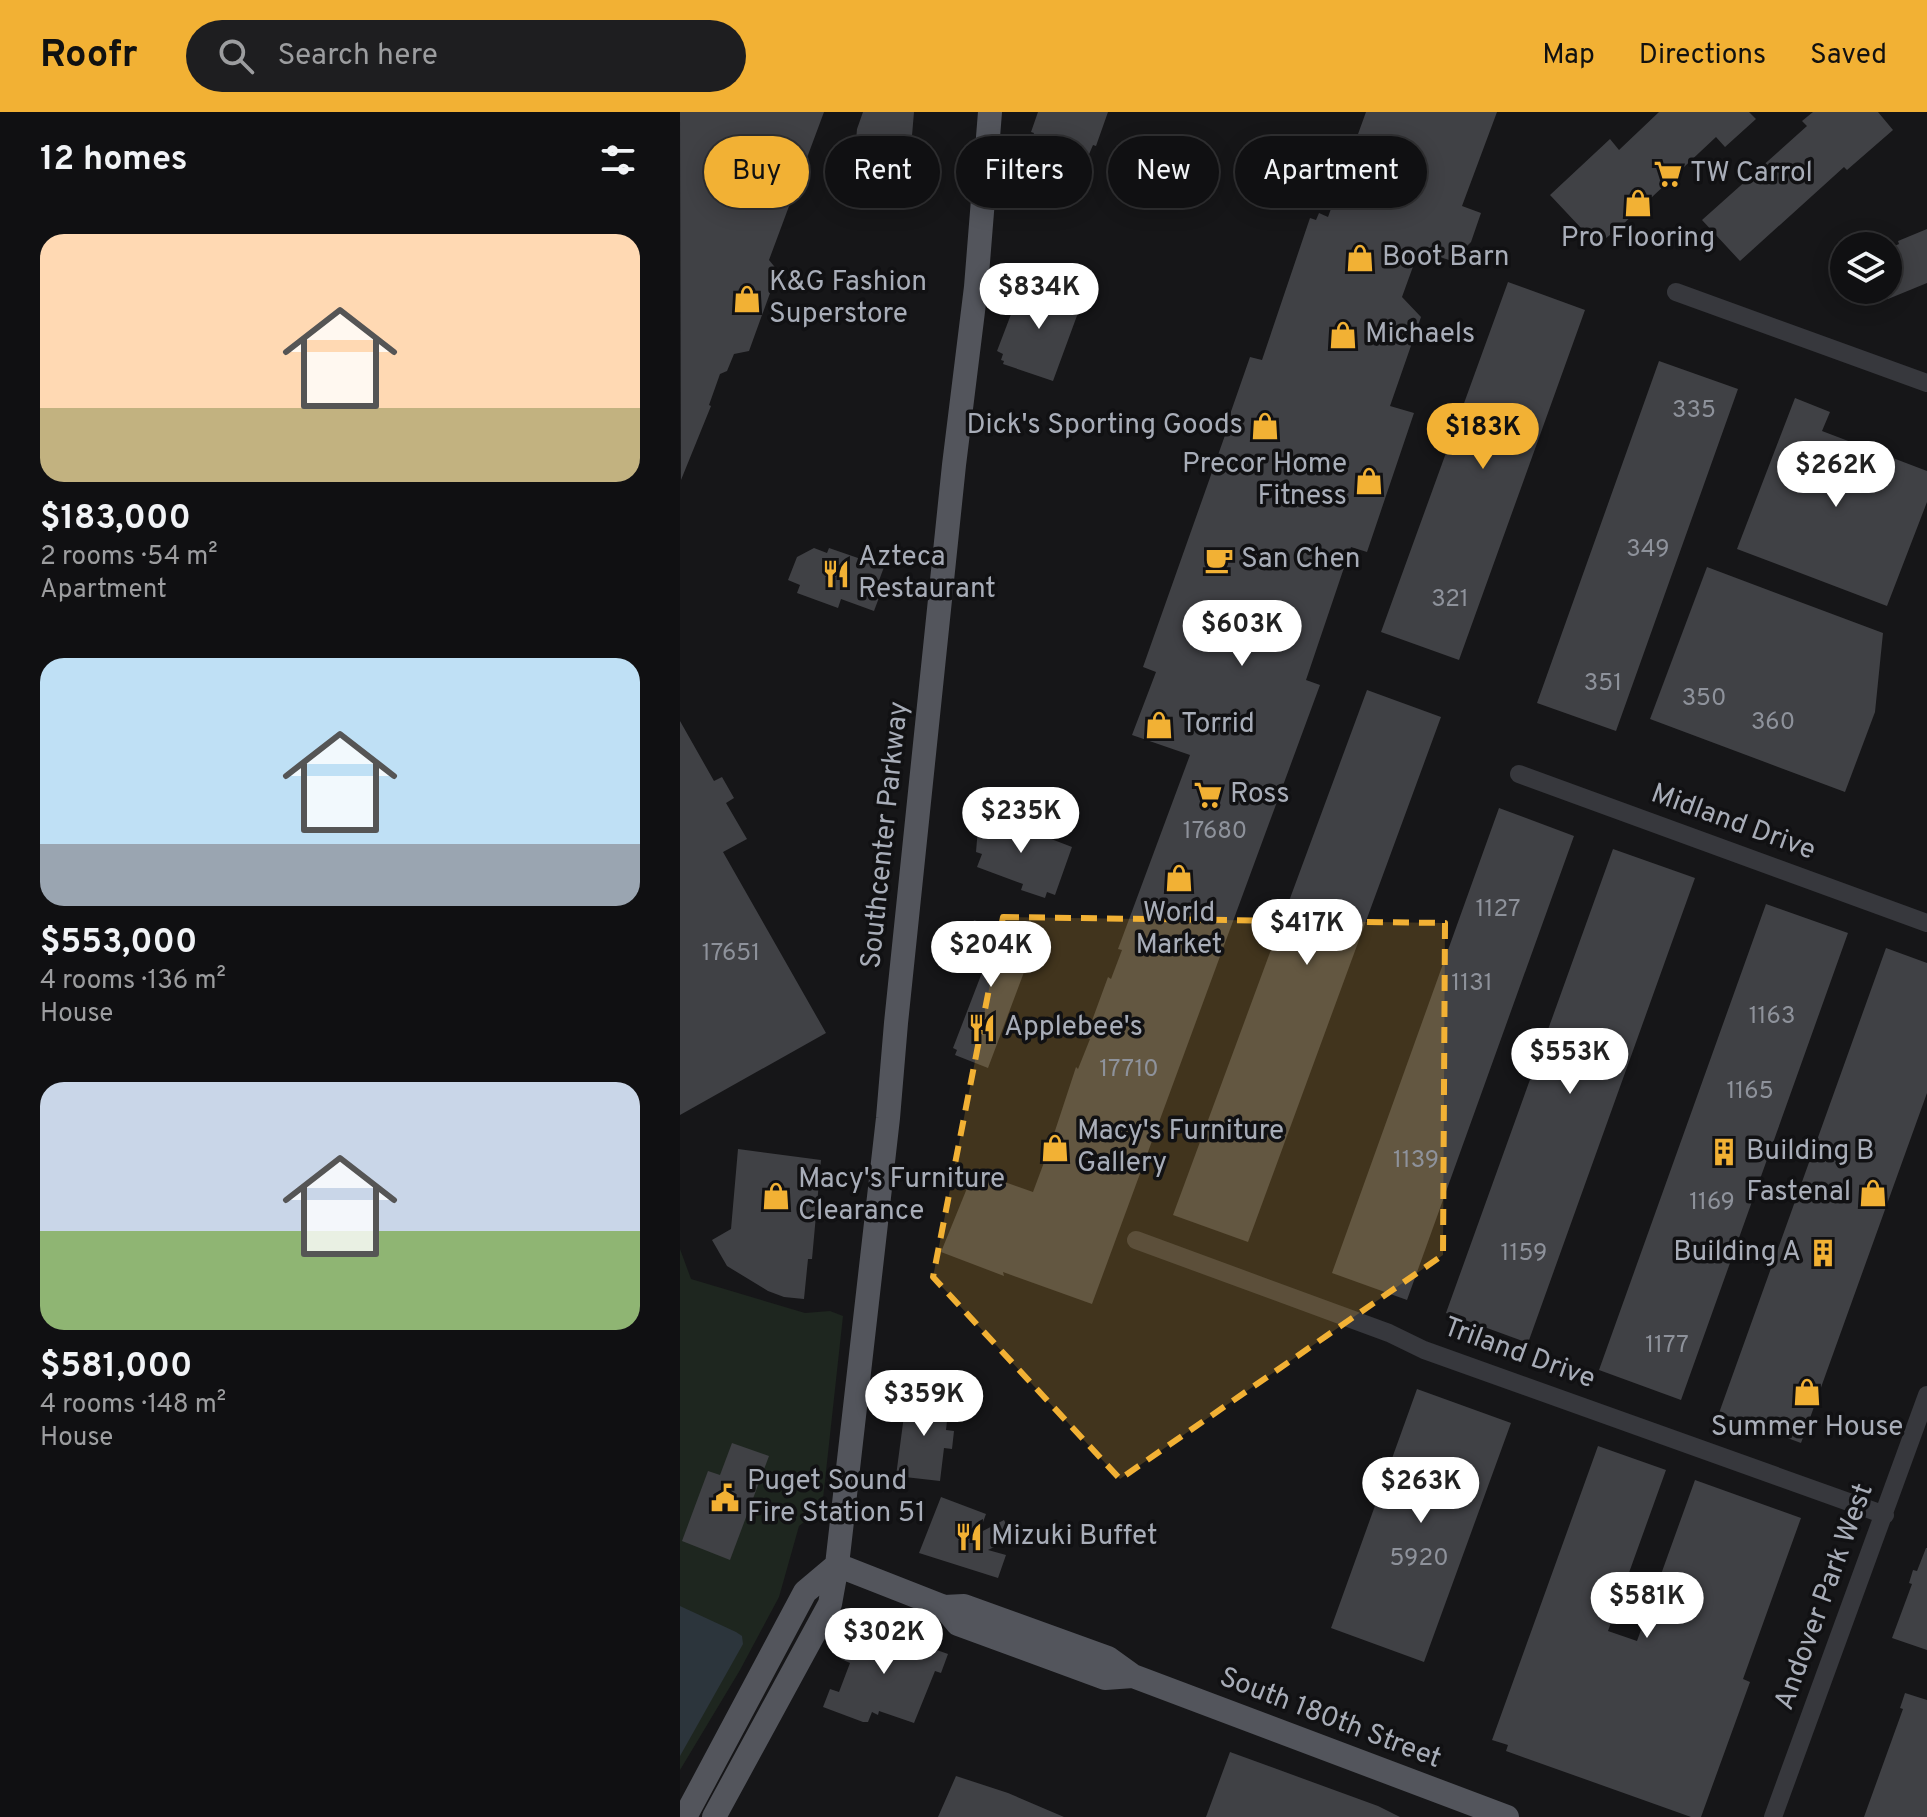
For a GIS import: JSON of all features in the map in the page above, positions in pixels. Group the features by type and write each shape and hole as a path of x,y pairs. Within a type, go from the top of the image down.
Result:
{"main road":[{"name":"Southcenter Parkway","path":"714,1817 830,1604 837,1565 888,1118 954,465 976,287 990,112"},
{"name":"South 180th Street","path":"837,1565 944,1607 958,1624 1105,1678 1133,1676 1507,1817"},
{"path":"685,1817 805,1592 837,1565"}],"street":[{"path":"1676,292 1927,383"},
{"name":"Midland Drive","path":"1519,774 1927,923"},
{"name":"Triland Drive","path":"1136,1240 1389,1333 1424,1350 1885,1515"},
{"name":"Andover Park West","path":"1773,1817 1927,1395"}],"highlighted area":[{"path":"1003,917 1445,923 1443,1255 1120,1479 933,1277"}],"shaded area":[{"path":"680,1249 691,1279 805,1313 830,1311 843,1316 822,1508 799,1526 779,1597 740,1670 680,1770"},
{"path":"680,1606 736,1632 742,1636 743,1644 680,1756"}],"building":[{"path":"680,112 824,112 809,152 809,136 704,136 704,208 788,208 769,260 778,271 749,351 734,354 727,371 720,374 711,406 681,480"},
{"path":"863,112 914,112 912,136 856,136"},
{"path":"1038,112 1108,112 1096,146 1092,147 1092,136 1033,136 1031,132"},
{"path":"1366,112 1497,112 1462,206 1481,213 1471,242 1452,261 1419,250 1402,297 1421,317 1390,406 1414,413 1367,552 1351,547 1306,680 1320,685 1092,1304 941,1252 974,1171 1033,1192 1046,1157 1042,1155 1048,1139 1052,1140 1076,1067 1078,1069 1090,1039 1086,1037 1108,977 1111,979 1122,950 1118,949 1190,755 1132,735 1156,672 1143,667 1250,357 1262,360 1310,218 1316,220 1319,213 1328,217 1331,208 1427,208 1427,136 1357,136"},
{"path":"1659,112 1749,112 1756,119 1725,147 1716,137 1597,245 1550,195 1610,139 1619,150"},
{"path":"1813,112 1878,112 1893,130 1847,170 1844,167 1740,261 1702,220 1807,126 1802,121"},
{"path":"1927,229 1927,283 1902,293 1902,239"},
{"path":"1508,282 1585,310 1459,660 1381,632"},
{"path":"1030,284 1082,302 1053,381 1003,364 1003,354 997,351 1021,288 1027,290"},
{"path":"1659,361 1738,389 1616,731 1537,703"},
{"path":"1795,398 1830,412 1822,431 1927,471 1927,502 1887,606 1737,549"},
{"name":"Azteca Restaurant","path":"814,548 827,553 829,548 884,567 877,586 880,595 874,611 841,599 838,608 797,593 800,585 788,580 797,557"},
{"path":"1707,567 1883,633 1875,712 1845,792 1650,719"},
{"path":"1367,690 1441,717 1248,1242 1173,1215"},
{"path":"680,721 714,781 722,777 734,798 726,803 747,839 723,852 826,1033 680,1115"},
{"path":"1499,808 1574,836 1407,1300 1332,1273"},
{"path":"982,811 1007,820 1009,816 1022,821 1020,827 1072,847 1055,895 1047,892 1045,898 1021,890 1023,884 977,867 982,854 976,852"},
{"path":"1613,849 1695,878 1528,1343 1446,1313"},
{"name":"Building B","path":"1766,904 1848,933 1681,1400 1599,1370"},
{"path":"974,920 1035,943 988,1068 955,1055 957,1050 953,1048 983,970 959,961"},
{"name":"Building A","path":"1886,948 1927,963 1927,1093 1801,1443 1719,1413"},
{"name":"Macy's Furniture Clearance","path":"738,1149 821,1160 812,1259 808,1259 804,1299 768,1291 727,1266 712,1240 731,1229"},
{"path":"1417,1389 1511,1423 1424,1662 1331,1628"},
{"path":"907,1393 930,1395 930,1401 949,1403 946,1430 954,1431 952,1449 944,1448 940,1481 896,1476"},
{"name":"Puget Sound Fire Station 51","path":"732,1443 769,1456 730,1560 682,1541 708,1471 720,1475"},
{"path":"1598,1446 1666,1470 1608,1631 1637,1641 1695,1480 1801,1518 1743,1679 1750,1682 1701,1817 1691,1817 1506,1751 1508,1745 1492,1740"},
{"name":"Mizuki Buffet","path":"941,1497 986,1514 979,1533 1004,1520 1013,1538 988,1550 1006,1555 998,1578 919,1553"},
{"path":"1926,1548 1927,1650 1892,1638 1912,1584 1909,1583 1913,1570 1917,1571"},
{"path":"858,1622 948,1654 941,1673 935,1671 914,1723 879,1711 878,1715 872,1712 868,1722 863,1722 823,1707 830,1689 839,1692 850,1663 841,1659"},
{"path":"1905,1693 1927,1700 1927,1817 1864,1817 1903,1709 1900,1708"},
{"path":"1230,1752 1378,1806 1400,1817 1206,1817"},
{"path":"956,1776 1008,1793 1064,1817 938,1817"}],"place":[{"name":"TW Carrol","path":"1668,174"},
{"name":"Pro Flooring","path":"1638,203"},
{"name":"Boot Barn","path":"1360,258"},
{"name":"K&G Fashion Superstore","path":"747,299"},
{"name":"Michaels","path":"1343,335"},
{"name":"Dick's Sporting Goods","path":"1265,426"},
{"name":"Precor Home Fitness","path":"1369,481"},
{"name":"San Chen","path":"1219,560"},
{"name":"Azteca Restaurant","path":"836,574"},
{"name":"Torrid","path":"1159,725"},
{"name":"Ross","path":"1208,795"},
{"name":"World Market","path":"1179,878"},
{"name":"Applebee's","path":"982,1028"},
{"name":"Macy's Furniture Gallery","path":"1055,1148"},
{"name":"Building B","path":"1724,1152"},
{"name":"Fastenal","path":"1873,1193"},
{"name":"Macy's Furniture Clearance","path":"776,1196"},
{"name":"Building A","path":"1823,1253"},
{"name":"Summer House","path":"1807,1392"},
{"name":"Puget Sound Fire Station 51","path":"725,1498"},
{"name":"Mizuki Buffet","path":"969,1537"}]}
